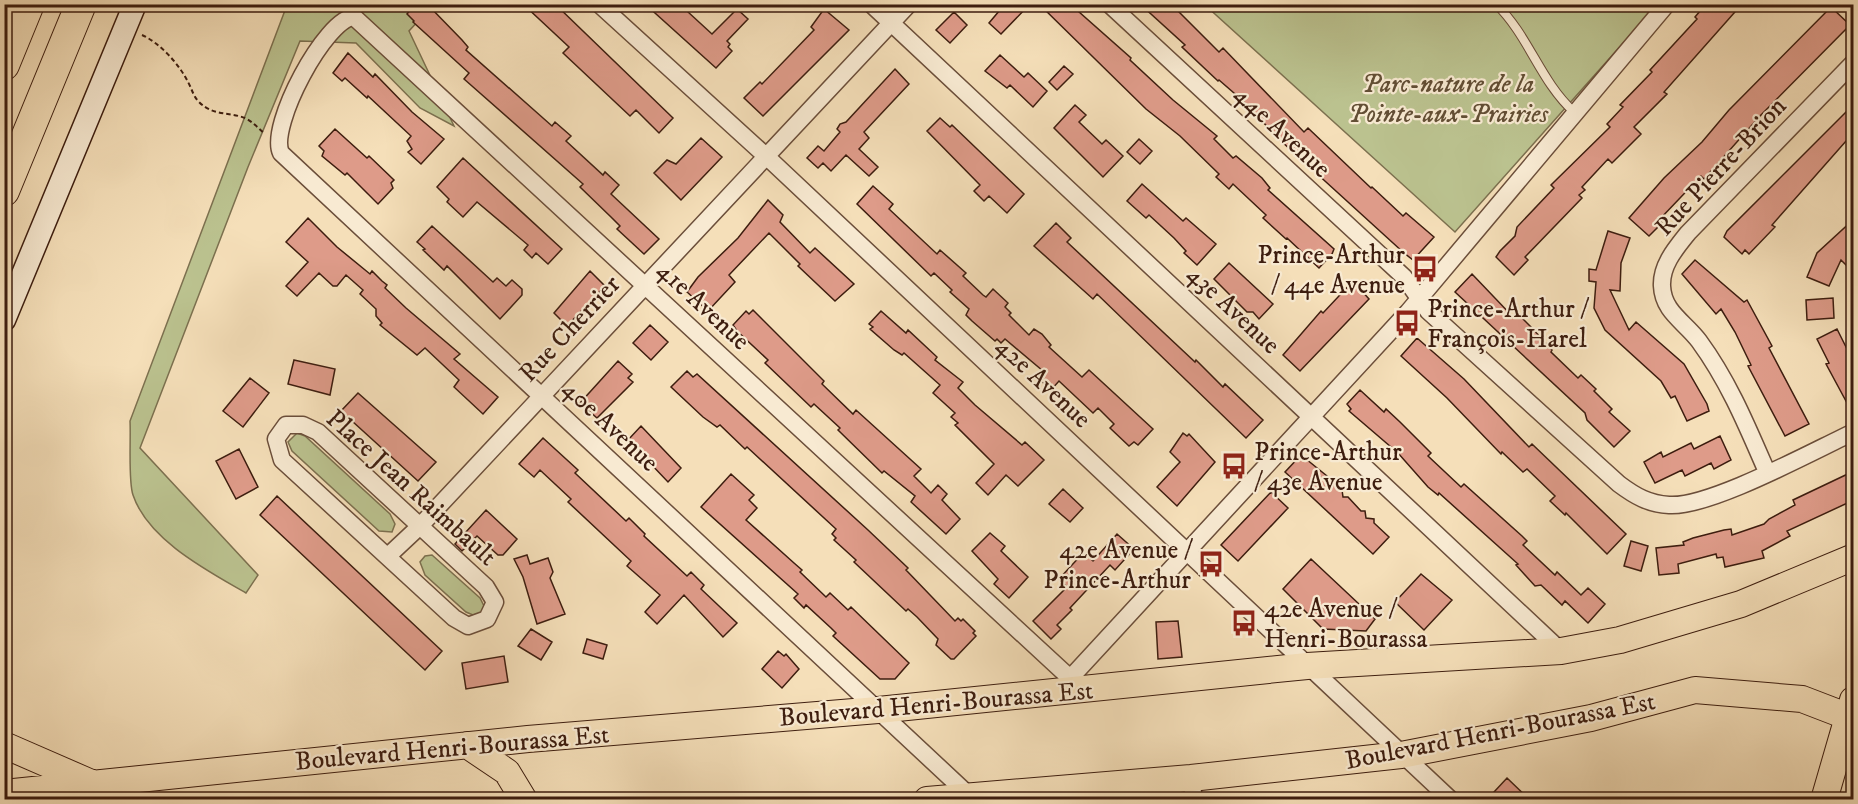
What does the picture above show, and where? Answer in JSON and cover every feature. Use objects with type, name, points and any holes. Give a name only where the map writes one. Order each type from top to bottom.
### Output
[{"type":"highway","points":[[4,65],[29,4]]},
{"type":"highway","points":[[4,191],[81,4]]},
{"type":"main road","points":[[4,320],[135,4]]},
{"type":"main road","name":"Boulevard Henri-Bourassa Est","points":[[4,793],[467,745],[878,710],[1063,685],[1307,666],[1561,651],[1620,640],[1741,604],[1854,557]]},
{"type":"main road","name":"Boulevard Henri-Bourassa Est","points":[[927,800],[1193,789],[1401,755],[1591,718],[1695,690],[1802,699],[1852,711]]},
{"type":"main road","points":[[1824,800],[1852,711]]},
{"type":"main road","points":[[4,745],[92,783]]},
{"type":"main road","points":[[467,745],[507,772],[524,800]]},
{"type":"street","name":"42e Avenue","points":[[599,4],[767,157],[1450,800]]},
{"type":"street","name":"43e Avenue","points":[[871,4],[1561,651]]},
{"type":"street","name":"Rue Cherrier","points":[[388,556],[420,526],[909,4]]},
{"type":"street","name":"44e Avenue","points":[[1109,4],[1404,277],[1428,311],[1619,484],[1640,500],[1670,506],[1703,501],[1854,432]]},
{"type":"street","points":[[1063,685],[1420,298],[1667,4]]},
{"type":"street","name":"41e Avenue","points":[[278,146],[282,124],[306,65],[346,19],[354,17],[645,285],[1063,685]]},
{"type":"street","name":"Rue Pierre-Brion","points":[[1767,472],[1721,372],[1697,338],[1666,308],[1661,285],[1669,257],[1688,233],[1854,62]]},
{"type":"street","name":"40e Avenue","points":[[278,146],[281,153],[542,394],[971,797]]},
{"type":"street","name":"Place Jean Raimbault","points":[[286,425],[303,425],[318,432],[420,526],[486,587],[495,602],[487,619],[468,626],[454,618],[282,460],[276,439],[286,425]]},
{"type":"lane","points":[[1496,4],[1517,27],[1549,85],[1574,112]]},
{"type":"path","points":[[141,35],[162,49],[181,72],[198,101],[207,109],[216,114],[246,119],[278,146]]},
{"type":"green space","points":[[287,5],[433,5],[409,31],[454,126],[420,108],[356,43],[300,41],[248,167],[140,448],[258,575],[246,593],[181,553],[165,540],[141,511],[131,488],[130,421]]},
{"type":"green space","name":"Parc-nature de la Pointe-aux-Prairies","points":[[1205,5],[1657,5],[1455,232]]},
{"type":"green space","points":[[297,433],[305,436],[390,514],[395,524],[392,532],[379,531],[292,451],[288,442]]},
{"type":"green space","points":[[432,555],[480,598],[484,606],[482,613],[473,615],[466,612],[425,575],[420,562],[425,556]]},
{"type":"building","points":[[415,4],[427,4],[468,47],[466,50],[552,126],[555,122],[571,136],[566,141],[603,175],[605,172],[619,185],[611,194],[659,239],[644,254],[617,229],[620,226],[580,187],[583,184],[464,79],[469,73],[407,14]]},
{"type":"building","points":[[523,4],[555,4],[673,118],[659,133],[636,110],[630,116],[563,53],[569,47]]},
{"type":"building","points":[[645,4],[694,4],[688,12],[712,34],[737,9],[748,19],[727,41],[732,51],[716,68]]},
{"type":"building","points":[[1005,4],[1030,4],[1001,34],[989,23]]},
{"type":"building","points":[[1039,4],[1070,4],[1131,58],[1130,60],[1173,100],[1217,136],[1214,139],[1233,158],[1236,156],[1262,178],[1270,188],[1268,190],[1334,249],[1332,254],[1319,268],[1263,218],[1266,215],[1233,184],[1229,189],[1216,177],[1219,174],[1180,136],[1146,109]]},
{"type":"building","points":[[1140,4],[1171,4],[1219,52],[1223,48],[1304,132],[1308,128],[1403,216],[1406,213],[1434,237],[1413,260],[1404,253],[1281,141],[1242,100],[1218,81],[1182,47],[1185,45]]},
{"type":"building","points":[[1706,4],[1742,4],[1664,92],[1667,94],[1634,127],[1641,134],[1612,163],[1608,159],[1582,187],[1585,190],[1579,195],[1582,198],[1525,257],[1528,260],[1514,275],[1496,257],[1515,236],[1517,227],[1554,188],[1551,185],[1610,127],[1607,124],[1623,107],[1620,105],[1652,72],[1650,70],[1697,19],[1695,17]]},
{"type":"building","points":[[1831,7],[1850,25],[1760,116],[1704,179],[1701,176],[1659,220],[1662,223],[1649,236],[1629,218],[1664,178],[1702,142],[1729,110]]},
{"type":"building","points":[[824,9],[849,30],[763,116],[744,98],[760,82],[762,84],[814,30],[811,27]]},
{"type":"building","points":[[954,12],[967,25],[950,43],[936,30]]},
{"type":"building","points":[[348,53],[373,77],[375,74],[412,112],[444,139],[421,164],[408,152],[412,149],[407,141],[411,136],[368,96],[367,98],[345,78],[342,81],[333,73]]},
{"type":"building","points":[[1000,55],[1024,77],[1028,73],[1047,91],[1033,107],[1010,85],[1007,88],[985,71]]},
{"type":"building","points":[[1064,66],[1073,74],[1057,90],[1049,82]]},
{"type":"building","points":[[895,69],[909,84],[864,132],[869,138],[859,149],[878,167],[869,176],[846,155],[831,171],[823,163],[818,168],[807,158],[818,146],[824,151],[840,132],[837,129],[840,124],[846,122]]},
{"type":"building","points":[[1854,104],[1854,132],[1772,225],[1775,227],[1749,254],[1745,250],[1742,254],[1724,237],[1727,231]]},
{"type":"building","points":[[1075,105],[1086,115],[1079,122],[1102,144],[1106,140],[1123,156],[1103,177],[1054,128]]},
{"type":"building","points":[[940,118],[950,127],[952,125],[1024,194],[1007,213],[989,196],[984,201],[974,191],[980,185],[927,131]]},
{"type":"building","points":[[335,129],[367,158],[369,156],[394,180],[391,183],[393,188],[378,204],[347,173],[345,175],[322,156],[324,151],[319,146]]},
{"type":"building","points":[[701,138],[722,157],[681,200],[654,173],[667,160],[676,164]]},
{"type":"building","points":[[1139,139],[1152,151],[1140,164],[1127,152]]},
{"type":"building","points":[[463,158],[562,249],[548,264],[536,253],[532,258],[524,250],[528,245],[477,202],[463,217],[447,202],[449,199],[437,187]]},
{"type":"building","points":[[1142,184],[1183,221],[1186,218],[1216,244],[1197,265],[1184,253],[1186,251],[1174,238],[1149,215],[1146,218],[1127,201]]},
{"type":"building","points":[[873,186],[893,204],[889,209],[937,254],[940,250],[966,273],[963,276],[983,295],[986,297],[993,289],[1008,303],[1005,307],[1011,313],[1009,315],[1029,335],[1034,329],[1042,334],[1051,345],[1049,347],[1082,377],[1089,370],[1153,429],[1138,445],[1134,442],[1129,446],[1110,428],[1114,424],[1098,408],[1093,413],[1059,381],[1051,390],[1037,377],[1043,371],[1005,339],[1001,343],[997,339],[995,341],[972,321],[966,315],[969,309],[950,292],[952,290],[934,273],[931,276],[857,204]]},
{"type":"building","points":[[768,200],[783,215],[780,222],[810,253],[815,248],[854,284],[835,301],[798,266],[800,264],[769,233],[729,275],[735,282],[708,311],[687,292],[698,277],[738,238]]},
{"type":"building","points":[[308,218],[337,247],[370,274],[372,271],[387,285],[385,288],[406,308],[460,354],[454,359],[498,397],[483,414],[454,387],[459,380],[425,348],[417,355],[380,325],[382,323],[376,316],[376,309],[360,294],[363,290],[346,275],[337,286],[333,286],[319,273],[297,296],[286,286],[308,262],[286,242]]},
{"type":"building","points":[[1854,219],[1854,257],[1846,265],[1841,260],[1829,286],[1807,277],[1817,253]]},
{"type":"building","points":[[1056,223],[1071,238],[1067,242],[1195,362],[1196,360],[1223,387],[1225,384],[1263,420],[1246,438],[1097,294],[1093,299],[1034,246]]},
{"type":"building","points":[[432,226],[493,282],[497,278],[506,286],[512,280],[522,289],[522,295],[500,319],[447,266],[444,270],[417,242]]},
{"type":"building","points":[[1608,231],[1630,238],[1621,263],[1620,291],[1610,290],[1629,330],[1636,322],[1684,364],[1709,411],[1687,421],[1675,396],[1671,398],[1661,381],[1605,330],[1594,308],[1596,282],[1589,281],[1589,269],[1596,270]]},
{"type":"building","points":[[1695,260],[1744,302],[1747,300],[1809,424],[1785,436],[1748,366],[1751,365],[1735,332],[1721,309],[1716,314],[1682,274]]},
{"type":"building","points":[[1229,263],[1273,304],[1259,319],[1253,312],[1247,312],[1214,279]]},
{"type":"building","points":[[590,271],[605,286],[567,326],[554,313]]},
{"type":"building","points":[[1472,274],[1514,318],[1518,314],[1552,350],[1551,352],[1578,378],[1581,375],[1596,389],[1594,391],[1612,409],[1609,412],[1630,431],[1614,447],[1587,420],[1585,413],[1455,292]]},
{"type":"building","points":[[1353,281],[1369,299],[1300,371],[1283,355],[1321,311],[1323,313]]},
{"type":"building","points":[[1833,298],[1834,318],[1807,320],[1806,300]]},
{"type":"building","points":[[753,310],[824,381],[822,384],[853,414],[856,410],[921,469],[914,476],[931,493],[938,485],[947,494],[942,500],[960,519],[946,534],[911,502],[915,496],[884,471],[882,473],[838,430],[840,428],[814,404],[811,407],[765,363],[768,360],[737,331],[733,325],[746,311],[749,314]]},
{"type":"building","points":[[881,311],[906,333],[908,330],[937,357],[935,360],[963,382],[958,388],[975,405],[1022,445],[1025,442],[1044,460],[1018,486],[1006,475],[988,495],[976,483],[994,464],[955,425],[958,423],[951,417],[955,413],[933,393],[940,385],[904,353],[902,355],[894,350],[870,329],[873,327],[869,324]]},
{"type":"building","points":[[650,325],[668,342],[651,360],[633,343]]},
{"type":"building","points":[[1837,329],[1849,353],[1854,350],[1854,416],[1826,364],[1829,363],[1817,339]]},
{"type":"building","points":[[1417,338],[1464,379],[1529,447],[1532,444],[1626,534],[1607,554],[1566,513],[1565,515],[1550,501],[1555,496],[1527,469],[1523,472],[1502,452],[1501,454],[1447,398],[1401,356]]},
{"type":"building","points":[[294,360],[335,369],[330,395],[288,384]]},
{"type":"building","points":[[618,361],[632,374],[628,378],[633,382],[597,418],[580,403]]},
{"type":"building","points":[[687,371],[693,377],[697,374],[868,530],[908,568],[906,570],[955,621],[958,618],[961,621],[963,619],[975,631],[973,633],[976,636],[954,659],[951,659],[936,645],[938,639],[917,617],[908,609],[906,611],[834,540],[836,538],[832,534],[836,529],[747,447],[745,449],[720,425],[717,427],[703,417],[671,387]]},
{"type":"building","points":[[250,378],[269,393],[243,427],[223,411]]},
{"type":"building","points":[[1360,390],[1384,412],[1386,409],[1400,422],[1431,453],[1428,456],[1461,487],[1464,484],[1522,536],[1527,541],[1523,545],[1555,575],[1557,572],[1581,595],[1588,588],[1605,604],[1588,623],[1565,601],[1562,605],[1541,585],[1535,586],[1516,565],[1518,564],[1439,493],[1438,495],[1428,487],[1398,453],[1349,411],[1351,409],[1347,404]]},
{"type":"building","points":[[358,393],[436,462],[418,481],[341,411]]},
{"type":"building","points":[[641,426],[681,468],[668,482],[628,440]]},
{"type":"building","points":[[1183,433],[1187,436],[1189,434],[1215,462],[1177,506],[1157,487],[1180,462],[1170,452]]},
{"type":"building","points":[[1720,436],[1731,460],[1714,469],[1711,463],[1685,476],[1682,470],[1655,483],[1644,462],[1661,452],[1663,457],[1691,443],[1694,449]]},
{"type":"building","points":[[543,438],[578,470],[575,473],[626,521],[629,518],[645,534],[644,536],[687,576],[691,572],[704,585],[701,589],[737,623],[723,637],[684,595],[657,624],[645,612],[660,595],[627,566],[631,561],[568,502],[571,499],[540,470],[534,477],[519,464]]},
{"type":"building","points":[[239,449],[258,487],[236,499],[216,461]]},
{"type":"building","points":[[1301,455],[1327,476],[1338,490],[1342,490],[1343,497],[1348,497],[1361,511],[1365,511],[1366,518],[1374,519],[1374,523],[1389,537],[1373,554],[1285,472]]},
{"type":"building","points":[[1854,471],[1854,500],[1787,531],[1790,536],[1762,551],[1764,558],[1725,567],[1723,557],[1717,558],[1716,554],[1678,564],[1679,573],[1659,575],[1656,548],[1684,545],[1683,542],[1693,538],[1724,530],[1731,529],[1732,535],[1764,524],[1795,505],[1793,500]]},
{"type":"building","points":[[731,474],[754,495],[749,500],[757,508],[746,520],[802,570],[800,572],[826,597],[830,593],[848,610],[851,607],[909,663],[895,679],[880,679],[833,636],[836,633],[831,628],[806,605],[804,608],[794,598],[798,594],[701,507]]},
{"type":"building","points":[[1063,489],[1083,508],[1070,522],[1049,504]]},
{"type":"building","points":[[1271,492],[1288,508],[1238,561],[1221,545]]},
{"type":"building","points":[[277,496],[442,651],[425,670],[260,515]]},
{"type":"building","points":[[486,510],[517,539],[503,555],[498,555],[477,536],[462,551],[455,544]]},
{"type":"building","points":[[990,533],[1005,546],[1001,551],[1028,577],[1009,598],[994,584],[998,579],[972,551]]},
{"type":"building","points":[[1117,534],[1134,549],[1115,570],[1110,565],[1070,608],[1072,610],[1057,625],[1061,629],[1051,639],[1033,621],[1067,587],[1059,579],[1084,552],[1093,561]]},
{"type":"building","points":[[1631,541],[1648,546],[1641,571],[1624,566]]},
{"type":"building","points":[[527,555],[530,564],[548,558],[553,572],[550,578],[565,614],[537,624],[523,577],[514,559]]},
{"type":"building","points":[[1311,559],[1375,619],[1366,631],[1323,629],[1283,589]]},
{"type":"building","points":[[1421,574],[1452,600],[1424,630],[1395,602]]},
{"type":"building","points":[[1178,621],[1182,657],[1158,659],[1156,622]]},
{"type":"building","points":[[531,629],[552,642],[541,660],[518,646]]},
{"type":"building","points":[[587,639],[607,645],[603,659],[583,653]]},
{"type":"building","points":[[778,651],[784,656],[786,654],[799,669],[782,688],[762,669]]},
{"type":"building","points":[[504,656],[508,682],[466,689],[462,663]]},
{"type":"building","points":[[1507,778],[1530,800],[1501,800],[1494,792]]},
{"type":"place","name":"Prince-Arthur / 44e Avenue","points":[[1425,269]]},
{"type":"place","name":"Prince-Arthur / François-Harel","points":[[1407,323]]},
{"type":"place","name":"Prince-Arthur / 43e Avenue","points":[[1234,466]]},
{"type":"place","name":"42e Avenue / Prince-Arthur","points":[[1211,564]]},
{"type":"place","name":"42e Avenue / Henri-Bourassa","points":[[1244,623]]}]
